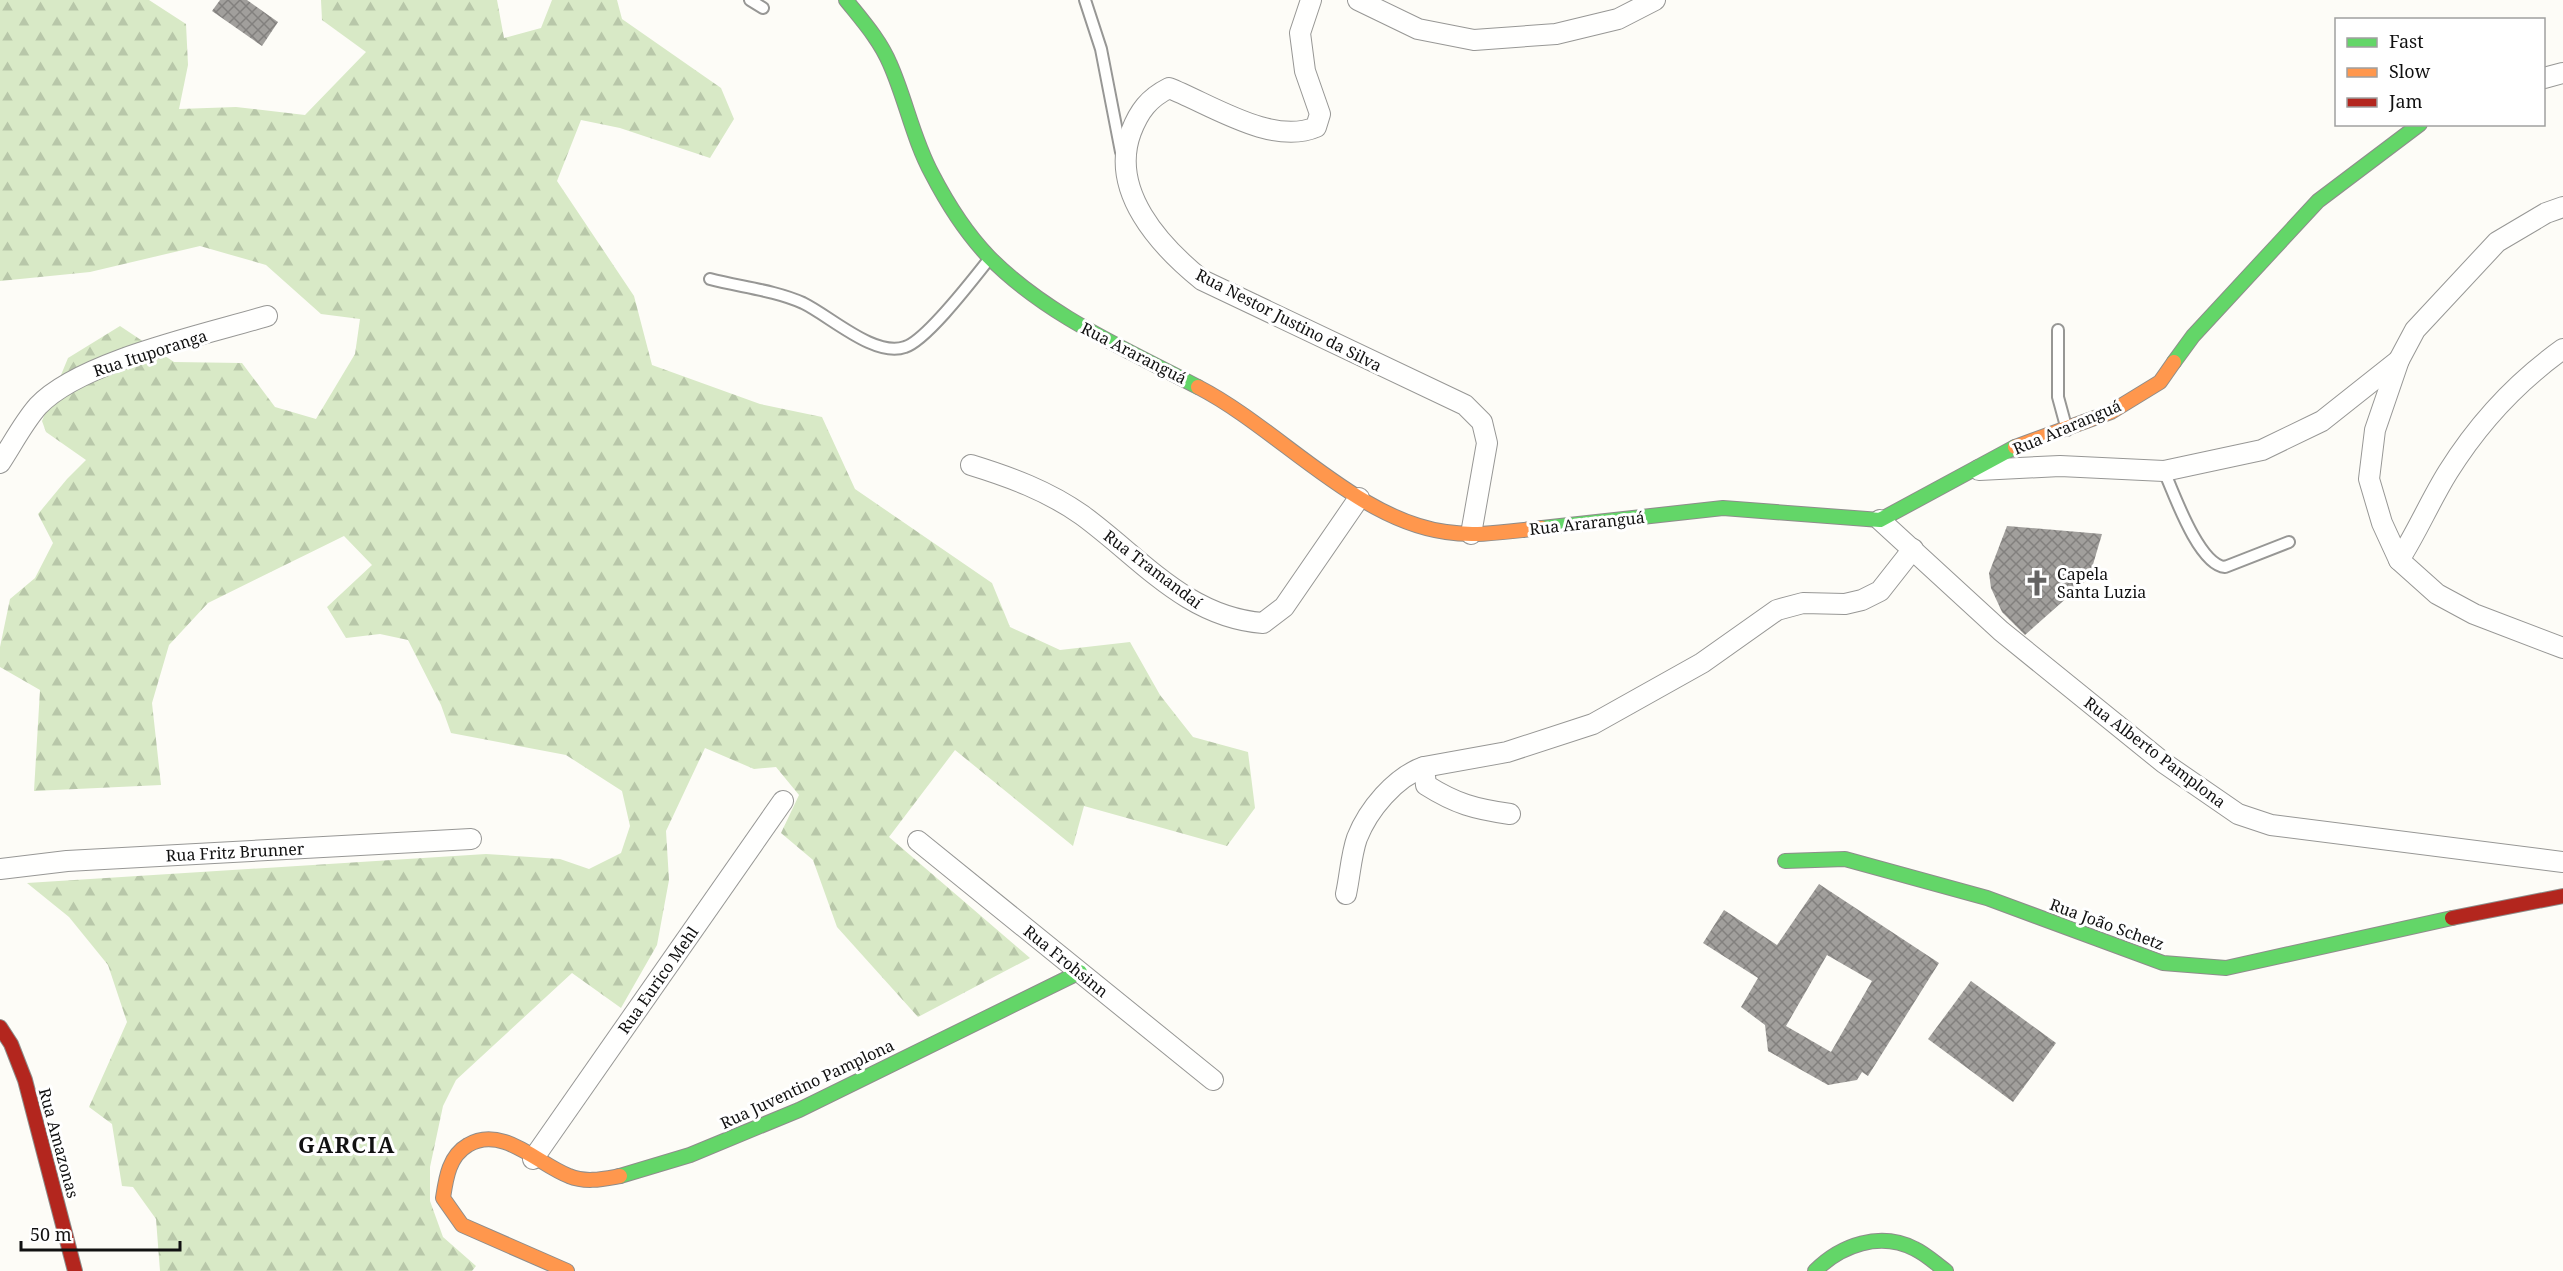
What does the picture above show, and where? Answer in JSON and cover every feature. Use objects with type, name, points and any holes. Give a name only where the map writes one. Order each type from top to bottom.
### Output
[{"type":"street","name":"Rua Araranguá","points":[[846,0],[873,33],[890,63],[914,137],[933,176],[971,236],[990,258],[1042,300],[1076,323],[1231,404],[1359,498],[1401,520],[1444,532],[1472,534],[1573,526],[1723,508],[1880,520],[2025,442],[2067,430],[2111,412],[2160,382],[2193,336],[2318,201],[2417,126]]},
{"type":"street","name":"Rua Nestor Justino da Silva","points":[[1311,0],[1300,33],[1305,71],[1320,114],[1316,127],[1303,133],[1246,123],[1169,88],[1154,96],[1137,116],[1128,141],[1125,170],[1132,196],[1148,223],[1176,259],[1202,280],[1465,405],[1482,422],[1487,443],[1472,534]]},
{"type":"street","points":[[1358,0],[1418,29],[1474,40],[1556,34],[1618,19],[1655,0]]},
{"type":"street","points":[[2545,78],[2563,73]]},
{"type":"street","points":[[2563,207],[2546,213],[2497,242],[2415,330],[2398,360],[2375,430],[2369,479],[2382,523],[2399,560],[2437,594],[2474,614],[2563,648]]},
{"type":"street","name":"Rua Ituporanga","points":[[0,464],[38,406],[59,389],[108,364],[267,315]]},
{"type":"street","points":[[2399,560],[2418,531],[2448,472],[2495,410],[2534,370],[2563,349]]},
{"type":"street","points":[[1973,470],[2060,466],[2164,471],[2262,450],[2322,421],[2398,360]]},
{"type":"street","name":"Rua Tramandaí","points":[[971,465],[1015,478],[1046,493],[1082,515],[1177,591],[1212,613],[1263,623],[1284,607],[1359,498]]},
{"type":"street","name":"Rua Alberto Pamplona","points":[[1880,520],[2001,631],[2164,763],[2238,814],[2271,825],[2563,862]]},
{"type":"street","points":[[1346,894],[1356,839],[1370,813],[1410,771],[1506,752],[1593,724],[1702,663],[1777,610],[1803,603],[1845,604],[1862,600],[1880,591],[1912,549]]},
{"type":"street","points":[[1424,767],[1426,785],[1453,802],[1474,809],[1510,814]]},
{"type":"street","name":"Rua Eurico Mehl","points":[[533,1158],[783,801]]},
{"type":"street","name":"Rua Fritz Brunner","points":[[0,869],[78,861],[471,839]]},
{"type":"street","name":"Rua Frohsinn","points":[[918,841],[1213,1080]]},
{"type":"street","name":"Rua João Schetz","points":[[1785,861],[1845,860],[1987,898],[2163,963],[2226,968],[2478,912],[2563,896]]},
{"type":"street","name":"Rua Juventino Pamplona","points":[[567,1271],[482,1236],[462,1225],[443,1198],[446,1172],[460,1148],[484,1138],[504,1142],[582,1180],[609,1178],[642,1170],[754,1130],[799,1110],[1080,972]]},
{"type":"street","name":"Rua Amazonas","points":[[0,1027],[11,1044],[26,1080],[75,1271]]},
{"type":"street","points":[[1815,1271],[1829,1255],[1869,1240],[1912,1247],[1946,1271]]},
{"type":"lane","points":[[750,0],[764,8]]},
{"type":"lane","points":[[1085,0],[1101,49],[1125,170]]},
{"type":"lane","points":[[710,279],[804,303],[873,344],[893,351],[908,347],[942,316],[990,258]]},
{"type":"lane","points":[[2058,330],[2058,397],[2067,430]]},
{"type":"lane","points":[[2164,471],[2182,514],[2209,560],[2217,566],[2225,567],[2289,542]]},
{"type":"green space","points":[[0,0],[149,0],[186,24],[188,65],[179,109],[236,107],[305,115],[366,52],[322,20],[321,0],[497,0],[504,38],[541,28],[552,0],[617,0],[622,19],[721,88],[734,119],[710,158],[620,128],[581,120],[557,181],[634,296],[652,365],[760,404],[822,417],[855,489],[992,583],[1010,627],[1060,650],[1130,642],[1160,695],[1193,737],[1248,752],[1255,808],[1227,846],[1084,806],[1073,846],[955,750],[889,837],[1030,958],[918,1017],[837,927],[813,860],[781,833],[799,795],[776,767],[754,769],[705,748],[666,831],[669,880],[657,945],[621,1008],[572,973],[456,1080],[443,1106],[430,1167],[430,1201],[443,1237],[476,1266],[472,1271],[160,1271],[156,1219],[133,1187],[122,1186],[112,1124],[89,1107],[127,1022],[108,965],[69,917],[27,883],[486,854],[560,859],[589,869],[621,853],[630,826],[622,791],[566,755],[451,733],[441,705],[408,640],[380,634],[346,638],[327,607],[372,565],[344,536],[208,603],[169,645],[152,703],[161,785],[34,791],[40,690],[0,667],[0,647],[10,599],[35,578],[53,543],[38,514],[86,460],[46,432],[42,421],[68,358],[120,326],[174,362],[242,363],[275,407],[316,419],[355,354],[360,319],[321,314],[266,265],[200,246],[90,272],[0,281]]},
{"type":"building","points":[[220,0],[247,0],[278,22],[262,46],[212,11]]},
{"type":"building","name":"Capela Santa Luzia","points":[[2007,526],[2102,534],[2089,578],[2025,635],[2002,612],[1991,588],[1989,573]]},
{"type":"building","points":[[1819,884],[1939,963],[1868,1076],[1862,1072],[1857,1080],[1828,1085],[1768,1051],[1765,1025],[1741,1007],[1758,978],[1703,943],[1724,910],[1777,945]],"holes":[[[1827,955],[1872,981],[1831,1052],[1786,1026]]]},
{"type":"building","points":[[1971,981],[2056,1043],[2013,1102],[1928,1039]]},
{"type":"traffic: fast","points":[[846,0],[886,55],[925,161],[938,185],[965,228],[989,257],[1036,297],[1062,314],[1088,330],[1198,387]]},
{"type":"traffic: fast","points":[[2174,362],[2193,336],[2318,201],[2417,126]]},
{"type":"traffic: fast","points":[[1542,528],[1723,508],[1880,520],[2015,447]]},
{"type":"traffic: fast","points":[[1785,861],[1845,859],[1987,898],[2163,963],[2226,968],[2452,918]]},
{"type":"traffic: fast","points":[[620,1176],[690,1155],[799,1110],[1080,972]]},
{"type":"traffic: fast","points":[[1815,1271],[1837,1254],[1875,1241],[1902,1244],[1919,1251],[1946,1271]]},
{"type":"traffic: slow","points":[[2015,447],[2111,412],[2160,382],[2174,362]]},
{"type":"traffic: slow","points":[[1198,387],[1258,425],[1349,492],[1413,524],[1446,532],[1470,534],[1542,528]]},
{"type":"traffic: slow","points":[[567,1271],[462,1225],[443,1198],[447,1175],[456,1155],[468,1145],[481,1140],[494,1139],[520,1148],[557,1171],[575,1178],[594,1180],[620,1176]]},
{"type":"traffic: jam","points":[[2452,918],[2563,896]]},
{"type":"traffic: jam","points":[[0,1027],[11,1044],[25,1080],[75,1271]]},
{"type":"place","name":"Capela Santa Luzia","points":[[2037,583]]},
{"type":"district","name":"GARCIA","points":[[347,1144]]}]
